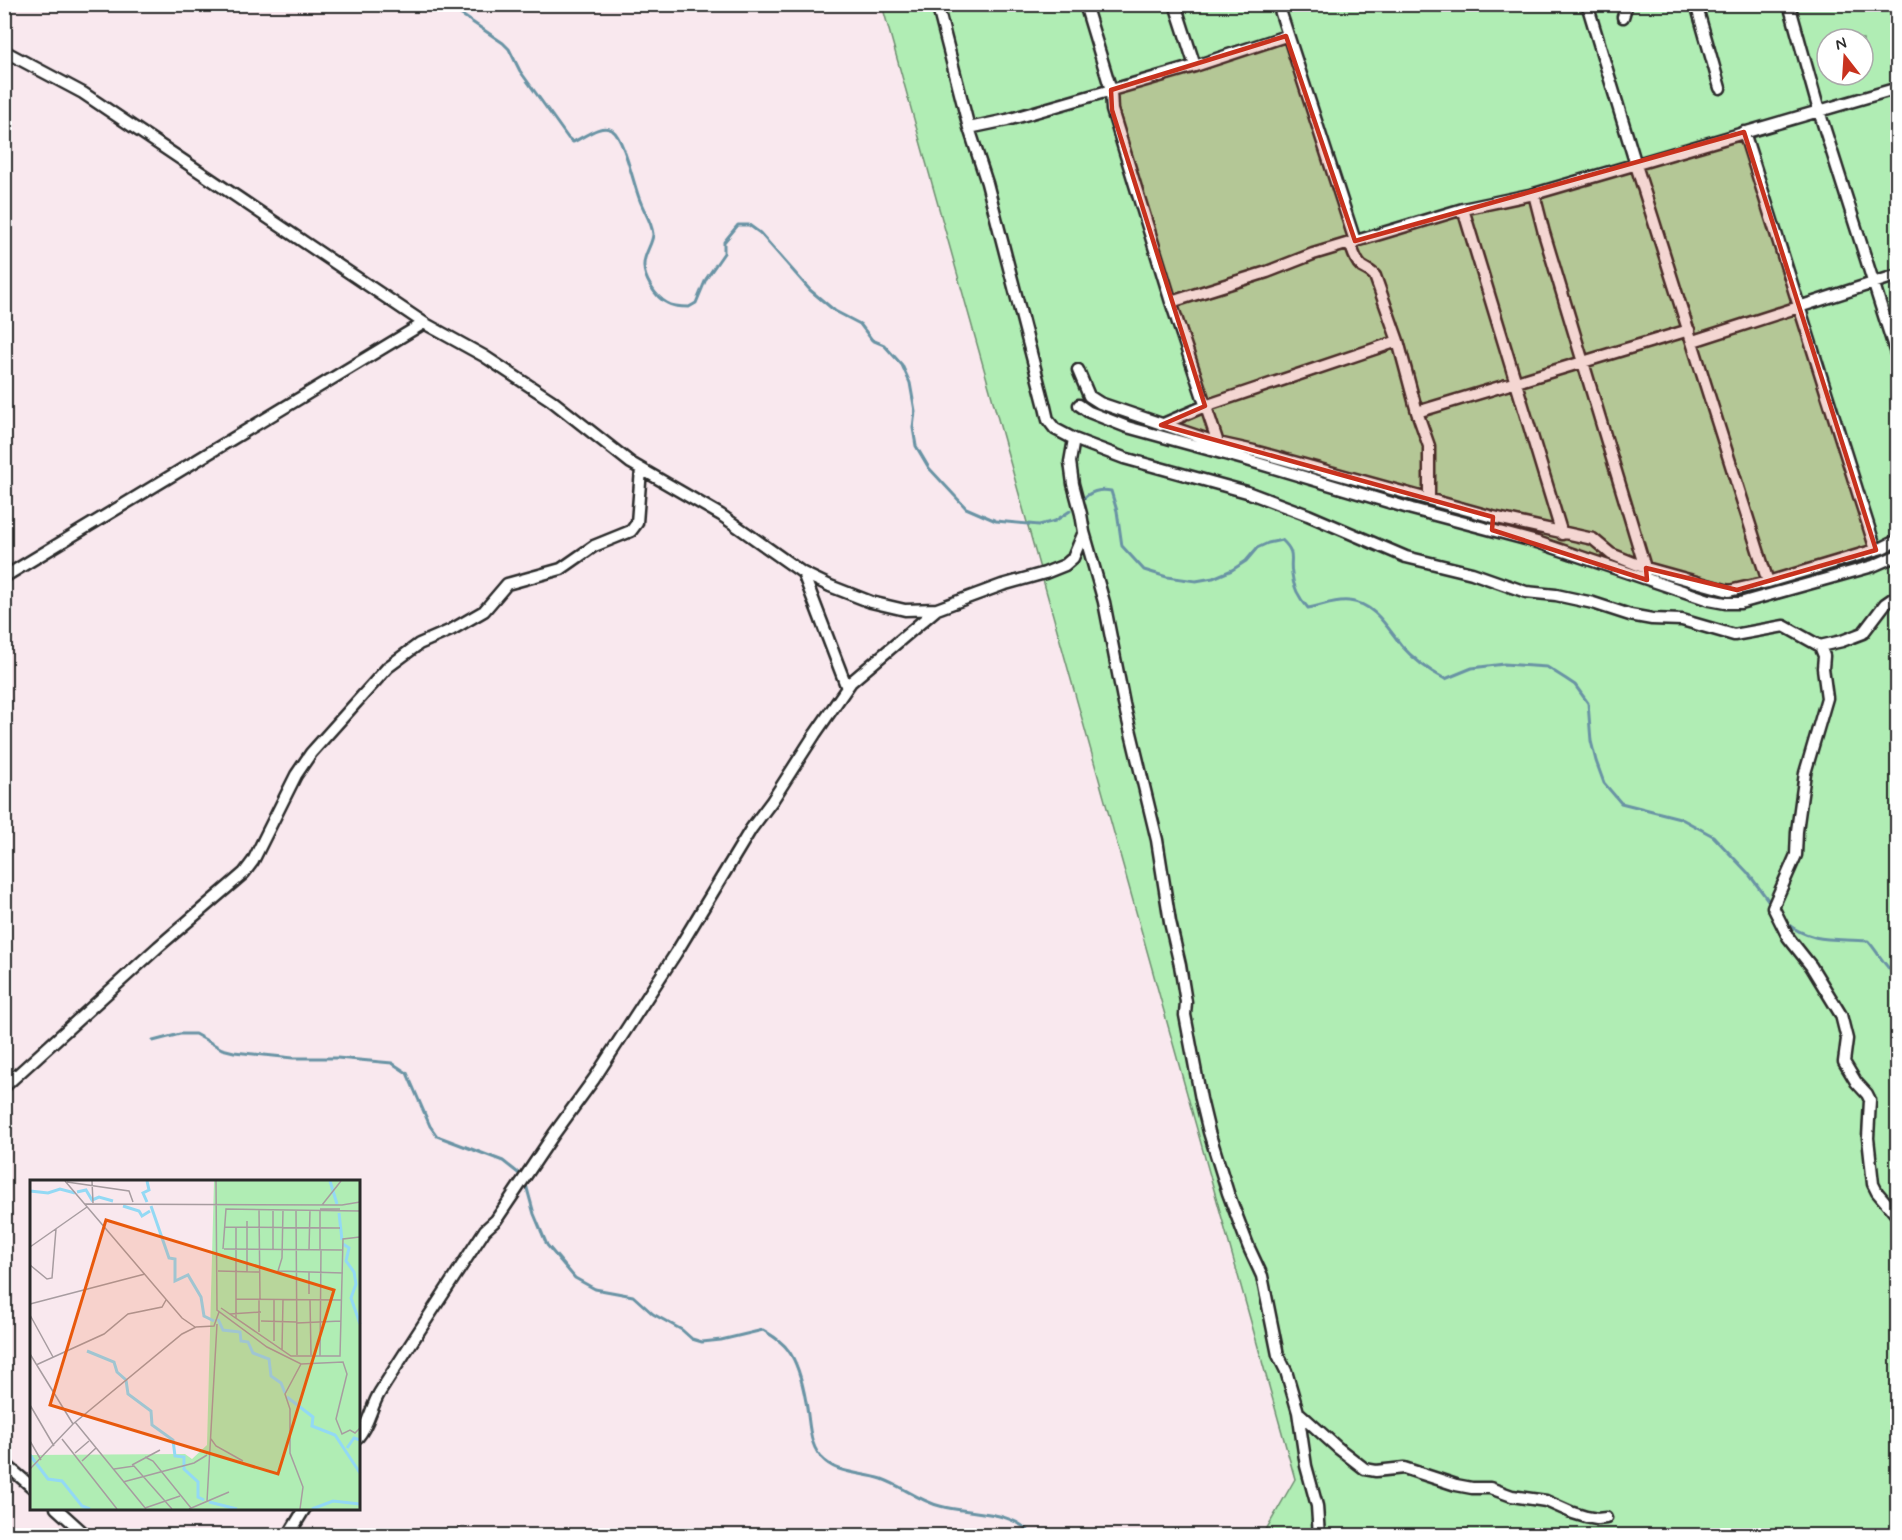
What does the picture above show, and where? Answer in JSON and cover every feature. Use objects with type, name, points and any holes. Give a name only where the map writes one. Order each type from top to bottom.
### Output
[{"type":"street","points":[[937,4],[969,128],[987,183],[1048,420],[1055,429],[1074,439],[1124,458],[1247,492],[1406,557],[1472,573],[1526,592],[1556,595],[1593,603],[1630,615],[1682,620],[1734,635],[1784,626],[1820,645],[1842,641],[1863,633],[1885,604],[1898,595]]},
{"type":"street","points":[[1085,4],[1111,90],[1112,110],[1219,448]]},
{"type":"street","points":[[1174,4],[1195,66]]},
{"type":"street","points":[[1278,4],[1286,36],[1353,242],[1355,259],[1375,276],[1398,341],[1417,412],[1429,446],[1429,499]]},
{"type":"street","points":[[1587,4],[1768,582]]},
{"type":"street","points":[[1623,17],[1627,4]]},
{"type":"street","points":[[1696,4],[1720,88]]},
{"type":"street","points":[[1789,4],[1819,111],[1898,360]]},
{"type":"street","points":[[969,128],[1007,120],[1195,66],[1286,36]]},
{"type":"street","points":[[4,51],[83,93],[424,322],[484,356],[551,400],[641,469],[721,515],[803,573],[830,586],[871,602],[904,610],[937,609],[1065,565],[1073,558],[1083,532]]},
{"type":"street","points":[[1171,302],[1268,272],[1353,242],[1463,209],[1534,194],[1898,88]]},
{"type":"street","points":[[1744,132],[1876,550]]},
{"type":"street","points":[[1534,194],[1582,361],[1646,568],[1647,580]]},
{"type":"street","points":[[1463,209],[1562,534]]},
{"type":"street","points":[[1417,412],[1582,361],[1691,336],[1800,306],[1898,275]]},
{"type":"street","points":[[4,577],[424,322]]},
{"type":"street","points":[[1161,425],[1205,406],[1398,341]]},
{"type":"street","points":[[1078,370],[1089,396],[1100,403],[1219,448],[1412,509],[1544,544],[1647,580],[1673,581],[1730,591],[1876,550],[1898,540]]},
{"type":"street","points":[[1079,405],[1089,412],[1126,427],[1429,499],[1562,534],[1593,539],[1611,554],[1646,568],[1709,600],[1725,603],[1740,603],[1873,566],[1898,555]]},
{"type":"street","points":[[1074,439],[1070,462],[1073,484],[1083,532],[1104,602],[1124,704],[1157,840],[1168,913],[1180,965],[1186,1002],[1185,1016],[1201,1100],[1228,1193],[1262,1276],[1278,1355],[1286,1371],[1298,1412],[1306,1466],[1317,1506],[1318,1536]]},
{"type":"street","points":[[4,1087],[158,947],[244,873],[254,861],[296,775],[311,753],[388,667],[418,644],[451,630],[484,611],[507,584],[561,569],[594,546],[625,535],[634,528],[637,523],[641,469]]},
{"type":"street","points":[[1492,530],[1493,517]]},
{"type":"street","points":[[803,573],[846,688]]},
{"type":"street","points":[[360,1435],[375,1400],[405,1352],[485,1230],[496,1220],[594,1079],[676,953],[751,829],[846,688],[858,675],[937,609]]},
{"type":"street","points":[[1820,645],[1824,656],[1823,668],[1827,698],[1805,773],[1796,855],[1773,907],[1788,937],[1811,966],[1841,1015],[1847,1039],[1844,1062],[1870,1100],[1868,1138],[1874,1188],[1898,1217]]},
{"type":"street","points":[[1298,1412],[1365,1469],[1376,1471],[1404,1468],[1456,1485],[1490,1488],[1512,1496],[1546,1501],[1579,1515],[1597,1519],[1606,1518]]},
{"type":"street","points":[[4,1463],[30,1485]]},
{"type":"street","points":[[57,1510],[87,1536]]},
{"type":"street","points":[[288,1536],[304,1510]]},
{"type":"highlighted area","points":[[1286,36],[1355,241],[1744,132],[1876,550],[1737,590],[1646,568],[1647,580],[1492,530],[1493,517],[1161,425],[1205,406],[1112,110],[1111,90]]},
{"type":"green space","points":[[882,5],[1897,5],[1897,1535],[1263,1535],[1295,1479]]},
{"type":"waterway","points":[[451,4],[459,13],[509,49],[520,71],[573,142],[603,128],[608,128],[617,135],[653,234],[644,260],[645,275],[654,291],[663,300],[681,307],[689,307],[696,303],[706,279],[724,253],[724,242],[738,225],[749,225],[760,233],[810,290],[835,311],[860,324],[872,340],[884,345],[902,365],[910,383],[915,411],[913,428],[916,446],[929,468],[966,508],[996,521],[1039,525],[1055,521],[1070,511]]},
{"type":"waterway","points":[[1082,501],[1095,492],[1111,491],[1117,511],[1122,546],[1144,570],[1167,577],[1196,581],[1213,578],[1246,561],[1257,548],[1282,540],[1291,553],[1295,588],[1308,608],[1344,601],[1366,606],[1379,617],[1411,655],[1445,679],[1472,668],[1504,664],[1547,667],[1575,685],[1588,703],[1591,741],[1596,761],[1604,783],[1621,803],[1680,818],[1713,836],[1748,873],[1771,904]]},
{"type":"waterway","points":[[1786,923],[1796,930],[1815,937],[1868,941],[1898,977]]},
{"type":"waterway","points":[[153,1041],[180,1034],[195,1034],[222,1049],[234,1052],[293,1058],[337,1058],[392,1063],[407,1073],[430,1126],[437,1136],[503,1161],[522,1176]]},
{"type":"waterway","points":[[525,1181],[534,1214],[547,1245],[575,1278],[595,1289],[633,1296],[653,1314],[682,1330],[692,1339],[702,1342],[721,1340],[763,1330],[783,1344],[792,1355],[800,1374],[815,1449],[825,1461],[845,1471],[882,1479],[897,1485],[932,1504],[990,1514],[1015,1521],[1032,1536]]}]
